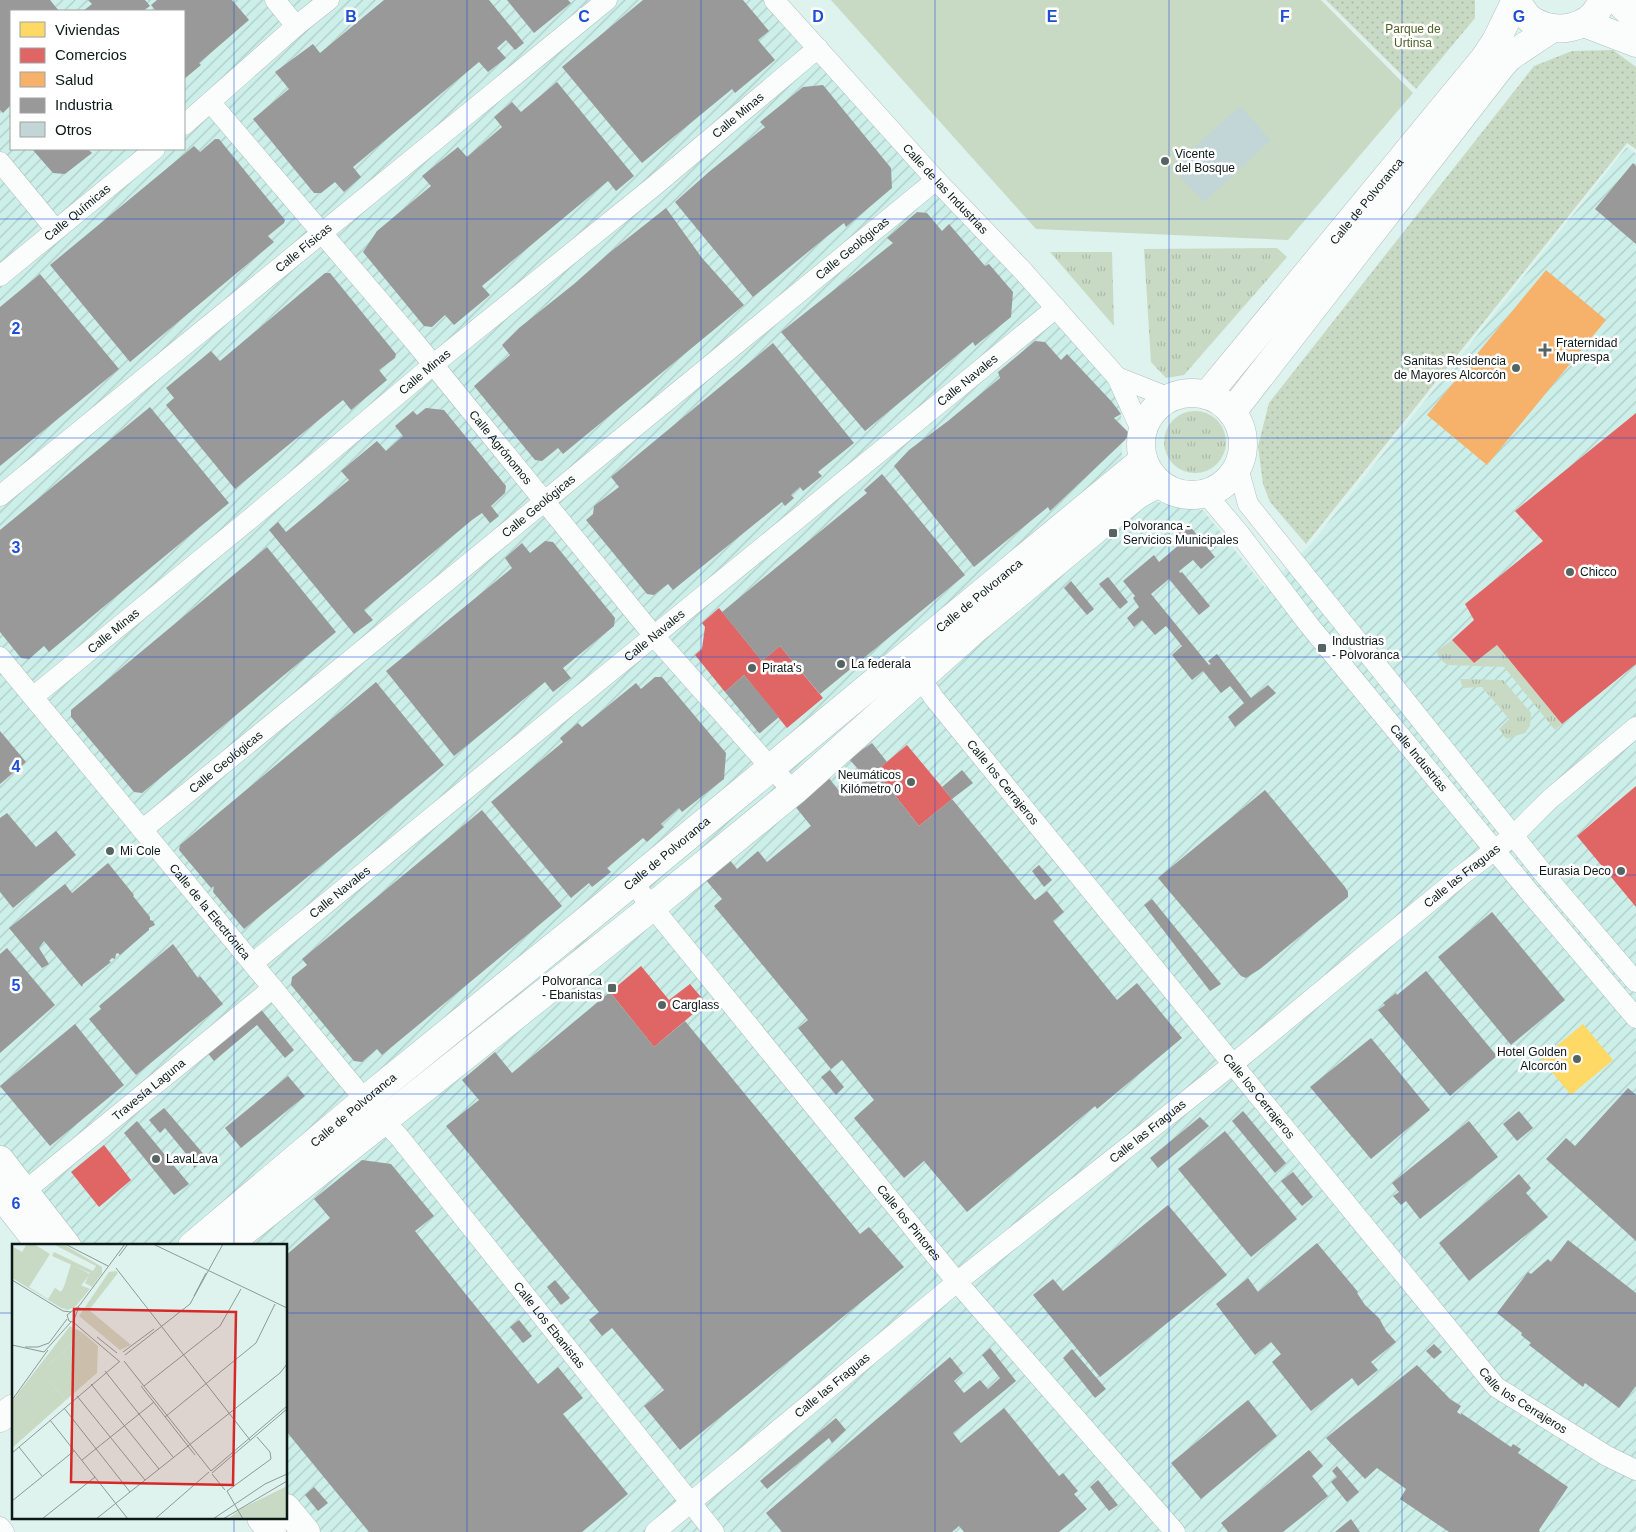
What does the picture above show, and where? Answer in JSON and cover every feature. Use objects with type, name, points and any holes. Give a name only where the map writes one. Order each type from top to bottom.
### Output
[{"type":"street","points":[[276,0],[296,26]]},
{"type":"street","points":[[185,124],[296,26],[329,0]]},
{"type":"street","name":"Calle Físicas","points":[[0,496],[607,0]]},
{"type":"street","name":"Calle de las Industrias","points":[[774,0],[1117,377],[1142,432]]},
{"type":"street","points":[[1516,0],[1530,20],[1550,29],[1566,29],[1584,23],[1596,12],[1602,0]]},
{"type":"street","name":"Calle de Polvoranca","points":[[1207,395],[1484,59],[1496,41],[1516,0]]},
{"type":"street","points":[[1617,0],[1636,18]]},
{"type":"street","points":[[1584,23],[1636,43]]},
{"type":"street","name":"Calle de Polvoranca","points":[[1232,412],[1501,66],[1509,57],[1550,29]]},
{"type":"street","name":"Calle Minas","points":[[33,697],[434,364],[653,187],[818,48]]},
{"type":"street","name":"Calle Agrónomos","points":[[211,103],[434,364],[654,636],[771,768],[794,790]]},
{"type":"street","name":"Calle Químicas","points":[[0,276],[154,150]]},
{"type":"street","points":[[0,162],[56,230]]},
{"type":"street","name":"Calle Geológicas","points":[[142,830],[362,653],[544,500],[936,180]]},
{"type":"street","name":"Calle Navales","points":[[253,963],[1056,308]]},
{"type":"street","name":"Calle de las Industrias","points":[[1117,377],[1170,398]]},
{"type":"street","points":[[1188,393],[1207,395],[1220,402],[1232,412],[1240,426],[1243,442],[1238,468],[1226,483],[1206,494],[1187,496],[1174,493],[1151,475],[1142,461],[1140,447],[1142,432],[1147,418],[1157,406],[1170,398],[1188,393]]},
{"type":"street","name":"Calle de Polvoranca","points":[[194,1244],[365,1100],[1142,461]]},
{"type":"street","name":"Calle Industrias","points":[[1238,468],[1248,504],[1513,836],[1636,982]]},
{"type":"street","name":"Calle de Polvoranca","points":[[228,1244],[652,907],[794,790],[920,677],[1137,495],[1159,483]]},
{"type":"street","name":"Calle Industrias","points":[[1206,494],[1309,625],[1636,1018]]},
{"type":"street","name":"Calle de la Electrónica","points":[[0,657],[383,1120]]},
{"type":"street","name":"Calle los Cerrajeros","points":[[920,677],[941,706],[1496,1387],[1608,1456],[1636,1470]]},
{"type":"street","name":"Calle las Fraguas","points":[[656,1532],[956,1282],[1233,1064],[1462,875],[1496,850],[1550,799],[1636,727]]},
{"type":"street","name":"Calle los Pintores","points":[[632,882],[956,1282],[1175,1532]]},
{"type":"street","name":"Travesía Laguna","points":[[12,1192],[273,988]]},
{"type":"street","name":"Calle Los Ebanistas","points":[[383,1120],[406,1145],[714,1532]]},
{"type":"street","points":[[0,1160],[12,1192],[40,1244]]},
{"type":"street","points":[[12,1192],[65,1244]]},
{"type":"street","points":[[0,1418],[12,1409]]},
{"type":"street","points":[[288,1510],[306,1532]]},
{"type":"street","points":[[263,1520],[272,1532]]},
{"type":"street","points":[[0,1527],[4,1532]]},
{"type":"shaded area","points":[[0,0],[770,0],[1122,389],[1122,457],[1157,502],[1203,510],[1265,588],[1311,544],[1627,147],[1636,154],[1636,1532],[317,1532],[288,1498],[288,1244],[67,1244],[0,1166]]},
{"type":"green space","name":"Vicente del Bosque","points":[[831,0],[1321,0],[1413,93],[1288,240],[1036,229]]},
{"type":"green space","name":"Parque de Urtinsa","points":[[1326,0],[1475,0],[1475,18],[1416,89]]},
{"type":"green space","points":[[1613,50],[1636,67],[1636,149],[1627,143],[1306,544],[1270,502],[1263,484],[1258,446],[1269,403],[1534,66],[1572,51]]},
{"type":"green space","points":[[1277,248],[1287,257],[1184,375],[1166,378],[1151,362],[1144,249]]},
{"type":"green space","points":[[1050,252],[1112,252],[1114,326]]},
{"type":"green space","points":[[1195,411],[1207,413],[1217,420],[1224,430],[1226,442],[1224,454],[1217,464],[1207,471],[1195,473],[1183,471],[1173,464],[1166,454],[1164,442],[1166,430],[1173,420],[1183,413]]},
{"type":"green space","points":[[1452,640],[1474,663],[1497,645],[1562,724],[1555,730],[1504,667],[1447,665],[1438,657],[1437,651]]},
{"type":"green space","points":[[1460,679],[1503,680],[1531,713],[1530,726],[1525,733],[1506,739],[1499,729],[1509,719],[1482,687],[1463,688]]},
{"type":"building: Viviendas","name":"Hotel Golden Alcorcón","points":[[1583,1024],[1613,1060],[1571,1095],[1541,1059]]},
{"type":"building: Comercios","name":"Chicco","points":[[1636,413],[1636,664],[1562,724],[1497,645],[1474,663],[1452,640],[1474,620],[1465,604],[1543,541],[1515,511]]},
{"type":"building: Comercios","name":"Pirata's","points":[[719,608],[762,661],[780,646],[823,698],[787,728],[744,675],[725,692],[695,655],[702,649],[705,627],[702,623]]},
{"type":"building: Comercios","name":"Neumáticos Kilómetro 0","points":[[907,745],[952,799],[919,826],[876,771]]},
{"type":"building: Comercios","name":"Eurasia Deco","points":[[1636,786],[1636,907],[1577,836]]},
{"type":"building: Comercios","name":"Carglass","points":[[641,966],[669,1000],[690,984],[706,1003],[654,1047],[610,992]]},
{"type":"building: Comercios","points":[[104,1145],[131,1180],[99,1207],[71,1172]]},
{"type":"building: Salud","name":"Sanitas Residencia de Mayores Alcorcón","points":[[1546,270],[1606,320],[1487,465],[1427,415]]},
{"type":"building: Industria","points":[[0,0],[50,0],[58,10],[10,10],[10,106],[3,113],[0,110]]},
{"type":"building: Industria","points":[[88,0],[145,0],[150,6],[144,10],[84,10],[92,4]]},
{"type":"building: Industria","points":[[157,0],[232,0],[249,20],[199,63],[201,65],[185,78],[185,10],[155,10],[151,5]]},
{"type":"building: Industria","points":[[384,0],[489,0],[524,43],[515,50],[506,40],[497,48],[506,58],[488,72],[479,62],[353,167],[361,177],[344,192],[335,182],[321,193],[314,193],[253,119],[289,89],[275,72],[313,44],[320,53]]},
{"type":"building: Industria","points":[[507,0],[568,0],[571,3],[534,33]]},
{"type":"building: Industria","points":[[643,0],[743,0],[769,31],[758,40],[775,60],[735,93],[732,89],[642,163],[562,67]]},
{"type":"building: Industria","points":[[557,82],[634,176],[616,191],[608,181],[482,286],[490,295],[454,325],[445,315],[432,327],[424,326],[363,252],[377,231],[431,186],[422,176],[458,147],[467,157],[502,127],[494,117],[512,102],[521,112]]},
{"type":"building: Industria","points":[[823,85],[891,168],[892,188],[846,227],[844,223],[753,297],[675,202],[765,127],[760,122],[803,87]]},
{"type":"building: Industria","points":[[215,139],[219,139],[285,220],[284,223],[268,236],[274,242],[130,362],[50,265],[194,146],[200,152]]},
{"type":"building: Industria","points":[[33,150],[89,150],[92,153],[65,174],[53,173]]},
{"type":"building: Industria","points":[[1633,163],[1636,166],[1636,244],[1595,209]]},
{"type":"building: Industria","points":[[666,208],[702,258],[744,305],[563,454],[558,448],[542,461],[535,460],[474,386],[510,355],[502,345],[519,328]]},
{"type":"building: Industria","points":[[917,212],[927,213],[942,231],[949,224],[985,266],[989,264],[1013,292],[1011,317],[975,346],[973,342],[865,431],[781,332],[893,243],[887,238]]},
{"type":"building: Industria","points":[[325,273],[330,273],[396,354],[395,358],[379,370],[387,380],[351,410],[343,400],[235,489],[166,405],[174,398],[166,388],[211,351],[220,361]]},
{"type":"building: Industria","points":[[40,274],[119,369],[0,466],[0,307]]},
{"type":"building: Industria","points":[[1035,341],[1045,342],[1061,360],[1067,354],[1112,402],[1121,414],[1114,418],[1130,434],[1050,511],[1048,507],[974,567],[894,466],[909,450],[1000,378],[998,372]]},
{"type":"building: Industria","points":[[773,343],[854,443],[818,472],[822,476],[803,491],[800,487],[791,495],[794,498],[785,506],[782,502],[673,590],[668,584],[654,595],[647,594],[586,520],[593,514],[594,506],[619,487],[611,477]]},
{"type":"building: Industria","points":[[150,407],[229,503],[49,652],[44,646],[29,659],[21,658],[0,632],[0,530]]},
{"type":"building: Industria","points":[[426,408],[444,410],[506,486],[505,493],[491,506],[499,516],[490,523],[482,513],[472,520],[364,610],[373,620],[354,634],[269,530],[278,522],[286,532],[349,480],[341,471],[377,441],[386,451],[403,436],[395,426],[413,411],[417,415]]},
{"type":"building: Industria","points":[[882,474],[965,575],[820,694],[780,646],[762,661],[722,612],[867,493],[864,490]]},
{"type":"building: Industria","points":[[1188,524],[1215,557],[1201,569],[1193,560],[1179,571],[1180,573],[1182,572],[1210,606],[1199,615],[1169,579],[1151,594],[1209,665],[1211,664],[1208,661],[1217,654],[1251,698],[1268,685],[1276,693],[1235,727],[1228,717],[1244,703],[1230,686],[1221,693],[1203,671],[1192,680],[1172,655],[1182,646],[1166,626],[1155,635],[1142,620],[1134,627],[1127,618],[1139,607],[1133,598],[1135,596],[1123,581],[1154,555],[1159,562],[1180,544],[1174,536]]},
{"type":"building: Industria","points":[[545,541],[553,542],[615,618],[614,626],[563,668],[571,678],[553,692],[545,682],[454,756],[386,671],[512,568],[505,558],[522,543],[530,553]]},
{"type":"building: Industria","points":[[267,547],[336,632],[142,793],[134,792],[71,717],[71,710]]},
{"type":"building: Industria","points":[[1108,577],[1128,602],[1120,609],[1099,584]]},
{"type":"building: Industria","points":[[1071,581],[1094,609],[1087,615],[1064,588]]},
{"type":"building: Industria","points":[[744,675],[779,717],[760,733],[725,692]]},
{"type":"building: Industria","points":[[655,677],[662,677],[726,753],[724,779],[682,812],[679,808],[661,824],[664,827],[647,842],[643,838],[607,868],[611,872],[592,887],[589,883],[571,898],[491,802],[563,742],[560,738],[578,723],[582,727],[636,683],[641,689]]},
{"type":"building: Industria","points":[[376,682],[444,765],[244,929],[213,892],[214,886],[211,888],[179,850],[180,845]]},
{"type":"building: Industria","points":[[0,731],[26,762],[0,784]]},
{"type":"building: Industria","points":[[872,743],[887,762],[876,771],[919,826],[952,799],[1035,900],[1047,891],[1064,912],[1053,921],[1117,1000],[1137,983],[1182,1038],[1097,1109],[1095,1106],[967,1212],[924,1161],[904,1178],[854,1118],[874,1100],[842,1060],[831,1069],[798,1028],[808,1020],[714,906],[722,899],[705,879],[729,859],[737,869],[758,851],[767,862],[811,826],[794,805],[828,777],[844,797],[867,779],[849,759]]},
{"type":"building: Industria","points":[[962,770],[973,783],[952,799],[942,787]]},
{"type":"building: Industria","points":[[1265,790],[1345,887],[1348,897],[1260,969],[1246,978],[1241,976],[1158,878]]},
{"type":"building: Industria","points":[[482,810],[562,906],[382,1055],[377,1049],[362,1062],[354,1061],[291,985],[292,977],[307,965],[302,959]]},
{"type":"building: Industria","points":[[7,813],[36,847],[56,831],[76,855],[13,908],[0,892],[0,818]]},
{"type":"building: Industria","points":[[108,863],[155,925],[149,928],[120,955],[116,954],[115,959],[112,958],[109,961],[111,962],[83,984],[82,987],[44,941],[39,948],[49,964],[42,968],[9,928],[65,884],[72,893]]},
{"type":"building: Industria","points":[[1039,865],[1052,880],[1044,887],[1032,871]]},
{"type":"building: Industria","points":[[1152,899],[1221,984],[1210,991],[1144,905]]},
{"type":"building: Industria","points":[[1492,912],[1565,1000],[1511,1045],[1438,957]]},
{"type":"building: Industria","points":[[173,944],[198,978],[200,976],[223,1004],[136,1075],[89,1019],[101,1009],[99,1006]]},
{"type":"building: Industria","points":[[7,948],[55,1005],[0,1053],[0,954]]},
{"type":"building: Industria","points":[[1426,971],[1497,1056],[1450,1096],[1378,1010],[1385,1005],[1383,1003],[1396,993],[1397,995]]},
{"type":"building: Industria","points":[[610,992],[654,1047],[685,1021],[860,1234],[869,1227],[904,1267],[680,1450],[644,1406],[664,1390],[612,1328],[602,1336],[589,1320],[599,1312],[446,1126],[479,1100],[462,1080],[495,1052],[512,1073]]},
{"type":"building: Industria","points":[[259,1007],[294,1050],[285,1058],[257,1025],[214,1061],[206,1051]]},
{"type":"building: Industria","points":[[75,1024],[124,1085],[50,1146],[0,1086]]},
{"type":"building: Industria","points":[[1371,1038],[1430,1110],[1371,1159],[1310,1087]]},
{"type":"building: Industria","points":[[830,1070],[844,1087],[836,1095],[821,1077]]},
{"type":"building: Industria","points":[[288,1076],[305,1096],[241,1148],[225,1128]]},
{"type":"building: Industria","points":[[1628,1088],[1636,1095],[1636,1241],[1546,1159],[1566,1138],[1575,1146]]},
{"type":"building: Industria","name":"LavaLava","points":[[164,1108],[207,1158],[194,1168],[192,1161],[165,1128],[160,1133],[149,1120]]},
{"type":"building: Industria","points":[[1243,1111],[1286,1163],[1275,1173],[1232,1121]]},
{"type":"building: Industria","points":[[1519,1111],[1533,1128],[1517,1141],[1503,1124]]},
{"type":"building: Industria","points":[[1200,1117],[1209,1126],[1158,1168],[1150,1158]]},
{"type":"building: Industria","name":"LavaLava","points":[[137,1121],[189,1184],[174,1195],[124,1133]]},
{"type":"building: Industria","points":[[1469,1121],[1498,1157],[1420,1219],[1406,1201],[1401,1205],[1393,1196],[1399,1192],[1392,1183]]},
{"type":"building: Industria","points":[[1225,1131],[1297,1219],[1251,1257],[1178,1169]]},
{"type":"building: Industria","points":[[362,1160],[391,1164],[434,1216],[415,1231],[538,1384],[558,1367],[583,1398],[563,1414],[628,1494],[582,1532],[369,1532],[288,1433],[288,1253],[330,1218],[314,1199]]},
{"type":"building: Industria","points":[[1293,1172],[1313,1197],[1302,1206],[1281,1181]]},
{"type":"building: Industria","points":[[1519,1174],[1531,1188],[1526,1193],[1548,1217],[1469,1281],[1439,1243]]},
{"type":"building: Industria","points":[[1168,1205],[1227,1275],[1100,1377],[1033,1295],[1053,1279],[1063,1291]]},
{"type":"building: Industria","points":[[1568,1240],[1636,1293],[1636,1386],[1619,1408],[1585,1383],[1583,1387],[1529,1345],[1531,1343],[1521,1335],[1522,1333],[1497,1313],[1528,1272],[1531,1274],[1548,1259],[1551,1262]]},
{"type":"building: Industria","points":[[1317,1243],[1358,1292],[1365,1305],[1379,1318],[1386,1331],[1396,1342],[1371,1362],[1378,1370],[1358,1386],[1352,1378],[1311,1411],[1272,1362],[1281,1354],[1271,1342],[1255,1355],[1216,1304],[1248,1278],[1258,1292]]},
{"type":"building: Industria","points":[[555,1280],[570,1298],[561,1305],[547,1287]]},
{"type":"building: Industria","points":[[519,1320],[532,1336],[523,1343],[510,1327]]},
{"type":"building: Industria","points":[[1434,1344],[1442,1352],[1434,1359],[1426,1351]]},
{"type":"building: Industria","points":[[990,1348],[1016,1381],[953,1433],[961,1443],[1004,1408],[1059,1476],[1063,1473],[1078,1491],[1074,1494],[1087,1509],[1059,1532],[964,1532],[959,1526],[952,1532],[782,1532],[766,1513],[950,1357],[963,1373],[954,1381],[964,1393],[980,1380],[988,1389],[1000,1378],[982,1355]]},
{"type":"building: Industria","points":[[1072,1349],[1106,1389],[1095,1398],[1063,1358]]},
{"type":"building: Industria","points":[[1417,1365],[1450,1399],[1461,1406],[1457,1412],[1511,1447],[1513,1444],[1521,1449],[1518,1453],[1568,1487],[1539,1530],[1540,1532],[1449,1532],[1400,1499],[1406,1489],[1377,1468],[1365,1479],[1326,1438]]},
{"type":"building: Industria","points":[[1248,1400],[1277,1436],[1201,1499],[1171,1463]]},
{"type":"building: Industria","points":[[836,1418],[846,1430],[832,1443],[829,1438],[767,1489],[760,1481]]},
{"type":"building: Industria","points":[[1309,1450],[1323,1466],[1312,1476],[1328,1496],[1283,1532],[1228,1532],[1221,1523]]},
{"type":"building: Industria","points":[[1337,1466],[1359,1492],[1347,1502],[1331,1482],[1337,1477],[1332,1471]]},
{"type":"building: Industria","points":[[1098,1480],[1118,1505],[1109,1511],[1090,1487]]},
{"type":"building: Industria","points":[[314,1487],[328,1503],[318,1511],[305,1495]]},
{"type":"building: Industria","points":[[1351,1519],[1360,1532],[1335,1532]]},
{"type":"building: Otros","points":[[1240,106],[1271,140],[1204,202],[1171,168]]},
{"type":"place","name":"Vicente del Bosque","points":[[1165,161]]},
{"type":"place","name":"Fraternidad Muprespa","points":[[1545,350]]},
{"type":"place","name":"Sanitas Residencia de Mayores Alcorcón","points":[[1516,368]]},
{"type":"place","name":"Polvoranca - Servicios Municipales","points":[[1113,533]]},
{"type":"place","name":"Chicco","points":[[1570,572]]},
{"type":"place","name":"Industrias - Polvoranca","points":[[1322,648]]},
{"type":"place","name":"La federala","points":[[841,664]]},
{"type":"place","name":"Pirata's","points":[[752,668]]},
{"type":"place","name":"Neumáticos Kilómetro 0","points":[[911,782]]},
{"type":"place","name":"Mi Cole","points":[[110,851]]},
{"type":"place","name":"Eurasia Deco","points":[[1621,871]]},
{"type":"place","name":"Polvoranca - Ebanistas","points":[[612,988]]},
{"type":"place","name":"Carglass","points":[[662,1005]]},
{"type":"place","name":"Hotel Golden Alcorcón","points":[[1577,1059]]},
{"type":"place","name":"LavaLava","points":[[156,1159]]}]
